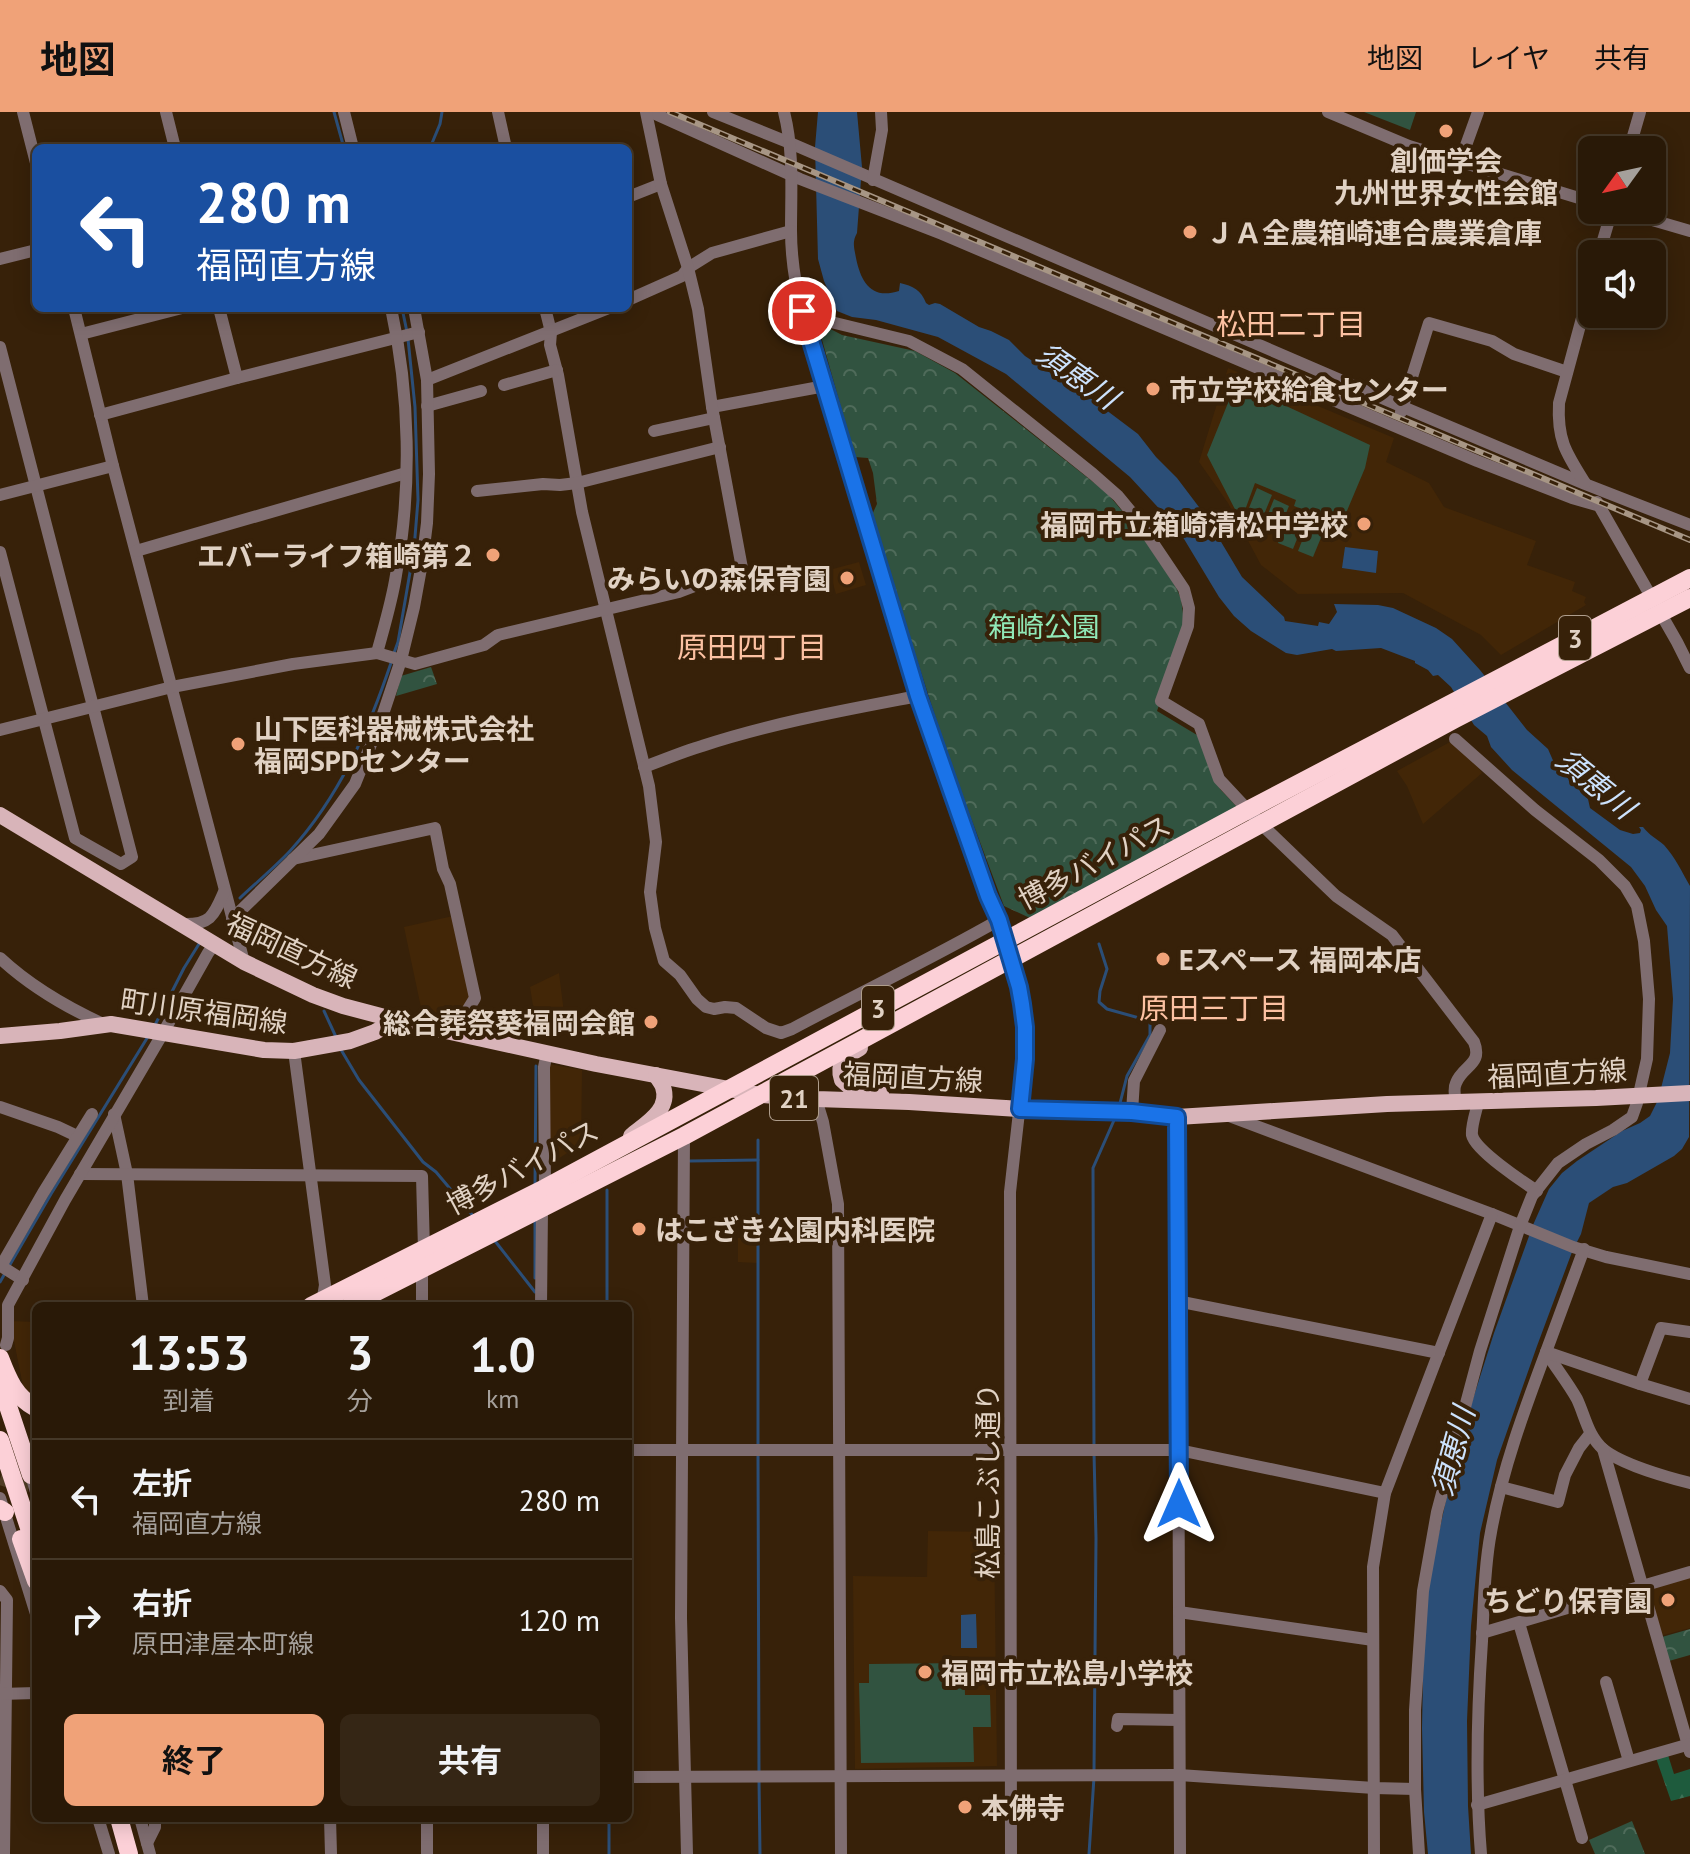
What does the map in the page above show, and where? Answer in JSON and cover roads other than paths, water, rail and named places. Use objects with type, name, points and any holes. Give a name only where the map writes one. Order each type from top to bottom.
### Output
[{"type":"highway","name":"博多バイパス","points":[[355,1302],[545,1188],[618,1148],[1007,950],[1656,604],[1690,578]]},
{"type":"highway","name":"博多バイパス","points":[[1656,604],[1690,598]]},
{"type":"highway","name":"博多バイパス","points":[[324,1302],[542,1209],[684,1136],[949,992],[1007,950]]},
{"type":"highway","points":[[3,1352],[7,1377],[14,1390],[32,1405]]},
{"type":"highway","points":[[0,1382],[29,1449],[0,1463]]},
{"type":"highway","points":[[0,1440],[32,1537]]},
{"type":"highway","points":[[0,1477],[32,1569]]},
{"type":"highway","points":[[0,1489],[32,1481]]},
{"type":"highway","points":[[107,1822],[117,1854]]},
{"type":"highway","points":[[120,1822],[129,1854]]},
{"type":"highway","points":[[129,1822],[145,1850]]},
{"type":"main road","name":"福岡直方線","points":[[0,815],[244,962],[313,995],[396,1020],[761,1095],[1132,1112],[1177,1117],[1387,1104],[1690,1093]]},
{"type":"main road","points":[[909,1102],[846,1084],[840,1075],[843,1059],[949,992]]},
{"type":"main road","name":"町川原福岡線","points":[[0,1036],[103,1024],[264,1050],[294,1051],[350,1041],[396,1020]]},
{"type":"main road","points":[[618,1148],[661,1111],[664,1087],[656,1075]]},
{"type":"street","points":[[166,112],[174,144]]},
{"type":"street","points":[[344,112],[352,144]]},
{"type":"street","points":[[498,112],[505,144]]},
{"type":"street","points":[[648,112],[796,177],[884,211],[1477,461],[1600,506]]},
{"type":"street","points":[[0,730],[172,687],[293,664],[380,654],[415,664],[484,645],[498,635],[679,592],[742,568],[713,412],[698,309],[661,184],[648,112]]},
{"type":"street","points":[[713,112],[1585,484],[1690,525]]},
{"type":"street","name":"松島こぶし通り","points":[[784,112],[795,146],[796,177],[791,231],[802,311],[918,696],[999,920],[1019,987],[1025,1027],[1025,1059],[1010,1192],[1011,1854]]},
{"type":"street","points":[[868,177],[882,130],[881,112]]},
{"type":"street","points":[[1328,112],[1409,146],[1578,198]]},
{"type":"street","points":[[1460,162],[1478,112]]},
{"type":"street","points":[[1633,136],[1640,112]]},
{"type":"street","points":[[26,113],[32,144]]},
{"type":"street","points":[[632,195],[661,184]]},
{"type":"street","points":[[884,211],[892,189]]},
{"type":"street","points":[[1666,224],[1690,231]]},
{"type":"street","points":[[632,298],[682,276],[688,268],[712,253],[791,231]]},
{"type":"street","points":[[0,259],[32,251]]},
{"type":"street","points":[[802,311],[831,322],[909,341],[962,369],[1093,474],[1118,496],[1137,519],[1184,589],[1189,608],[1188,626],[1161,701],[1199,724],[1219,779],[1336,896],[1392,935],[1474,1042],[1478,1051],[1476,1059],[1457,1080],[1454,1087],[1456,1103]]},
{"type":"street","points":[[75,312],[244,962]]},
{"type":"street","points":[[81,334],[166,312]]},
{"type":"street","points":[[220,312],[237,378]]},
{"type":"street","points":[[232,919],[319,834],[355,784],[382,717],[414,607],[427,523],[427,380],[408,335],[394,312]]},
{"type":"street","points":[[380,654],[396,577],[403,521],[408,335],[413,312]]},
{"type":"street","points":[[546,312],[577,483],[649,786],[656,842],[650,892],[664,961],[706,1007],[736,1008],[766,1028],[781,1033],[933,958],[999,920]]},
{"type":"street","points":[[427,380],[596,312]]},
{"type":"street","points":[[1397,426],[1429,323],[1492,341],[1514,354],[1567,372]]},
{"type":"street","points":[[1579,328],[1559,403],[1561,439],[1656,604],[1683,639],[1690,668]]},
{"type":"street","points":[[100,415],[408,335]]},
{"type":"street","points":[[0,347],[132,857],[121,864],[75,838],[0,552]]},
{"type":"street","points":[[504,385],[557,370]]},
{"type":"street","points":[[654,431],[713,412],[825,386]]},
{"type":"street","points":[[427,406],[481,391]]},
{"type":"street","points":[[477,491],[577,483],[720,447]]},
{"type":"street","points":[[0,495],[113,466]]},
{"type":"street","points":[[136,551],[406,473]]},
{"type":"street","points":[[644,767],[736,735],[918,696]]},
{"type":"street","points":[[1419,1854],[1415,1710],[1423,1591],[1437,1512],[1480,1351],[1532,1196],[1558,1163],[1632,1117],[1643,1095],[1649,999],[1644,941],[1637,906],[1625,886],[1599,860],[1535,810],[1455,739]]},
{"type":"street","points":[[293,859],[435,828],[475,998],[467,1011],[474,1037]]},
{"type":"street","points":[[183,924],[200,924],[213,917],[224,892]]},
{"type":"street","points":[[3,1352],[8,1338],[8,1305],[114,1114],[155,1032],[215,943]]},
{"type":"street","points":[[0,958],[48,995],[103,1024]]},
{"type":"street","points":[[1132,1112],[1134,1081],[1160,1030]]},
{"type":"street","points":[[294,1051],[325,1285],[320,1302]]},
{"type":"street","points":[[545,1188],[544,1067],[547,1053]]},
{"type":"street","points":[[816,1099],[838,1204],[841,1854]]},
{"type":"street","points":[[1478,1103],[1472,1134],[1477,1144],[1537,1191]]},
{"type":"street","points":[[0,1107],[77,1136]]},
{"type":"street","points":[[23,1280],[1,1266],[92,1114]]},
{"type":"street","points":[[114,1114],[127,1174],[143,1302]]},
{"type":"street","points":[[1224,1114],[1579,1248],[1606,1257],[1690,1274]]},
{"type":"street","points":[[1177,1117],[1180,1854]]},
{"type":"street","points":[[684,1136],[681,1618],[687,1854]]},
{"type":"street","points":[[80,1174],[422,1176],[422,1302]]},
{"type":"street","points":[[541,1302],[542,1209]]},
{"type":"street","points":[[1374,1854],[1373,1567],[1385,1493],[1492,1214]]},
{"type":"street","points":[[1481,1854],[1476,1727],[1489,1544],[1516,1434],[1579,1248]]},
{"type":"street","points":[[1177,1301],[1439,1353]]},
{"type":"street","points":[[1640,1384],[1661,1328],[1690,1332]]},
{"type":"street","points":[[1546,1352],[1690,1399]]},
{"type":"street","points":[[1546,1352],[1576,1397],[1590,1434],[1603,1449],[1623,1461],[1690,1483]]},
{"type":"street","points":[[1501,1487],[1558,1502],[1565,1475],[1590,1434]]},
{"type":"street","points":[[1477,1805],[1689,1747],[1603,1449]]},
{"type":"street","points":[[632,1450],[1179,1450],[1385,1493]]},
{"type":"street","points":[[2,1506],[32,1601]]},
{"type":"street","points":[[1482,1633],[1690,1572]]},
{"type":"street","points":[[0,1591],[7,1600],[3,1694],[4,1854]]},
{"type":"street","points":[[1179,1612],[1373,1640]]},
{"type":"street","points":[[1519,1623],[1582,1838]]},
{"type":"street","points":[[1606,1682],[1629,1761]]},
{"type":"street","points":[[3,1694],[32,1693]]},
{"type":"street","points":[[1117,1703],[1118,1722],[1179,1720]]},
{"type":"street","points":[[632,1777],[1179,1775],[1415,1789]]},
{"type":"street","points":[[99,1822],[109,1854]]},
{"type":"street","points":[[141,1822],[145,1850]]},
{"type":"street","points":[[145,1850],[155,1822]]},
{"type":"street","points":[[330,1822],[331,1854]]},
{"type":"street","points":[[427,1822],[427,1854]]},
{"type":"street","points":[[543,1822],[543,1854]]},
{"type":"water","points":[[818,112],[857,112],[862,167],[854,245],[861,275],[869,287],[889,293],[899,291],[900,283],[913,287],[929,305],[940,304],[1009,340],[1025,356],[1055,376],[1057,373],[1138,434],[1205,515],[1242,577],[1285,621],[1318,626],[1319,622],[1329,624],[1337,612],[1334,604],[1378,605],[1393,608],[1452,639],[1527,730],[1548,749],[1555,765],[1588,799],[1590,808],[1620,830],[1633,834],[1640,833],[1639,827],[1643,827],[1668,850],[1690,886],[1689,1137],[1674,1156],[1589,1203],[1581,1234],[1497,1460],[1480,1533],[1471,1626],[1467,1721],[1471,1854],[1428,1854],[1422,1728],[1424,1626],[1429,1579],[1457,1449],[1494,1333],[1549,1189],[1577,1161],[1650,1116],[1658,1100],[1670,1053],[1673,999],[1667,926],[1631,867],[1512,770],[1491,747],[1487,736],[1474,725],[1451,687],[1438,675],[1433,676],[1415,661],[1381,648],[1332,649],[1297,655],[1286,653],[1234,616],[1178,529],[1130,477],[1006,374],[938,337],[837,311],[818,259],[815,147]]},
{"type":"water","points":[[1345,547],[1378,551],[1376,573],[1342,568]]},
{"type":"water","points":[[976,1614],[977,1648],[961,1648],[961,1615]]},
{"type":"waterway","points":[[334,112],[343,144]]},
{"type":"waterway","points":[[432,144],[442,112]]},
{"type":"waterway","points":[[403,312],[407,332]]},
{"type":"waterway","points":[[394,653],[414,549],[418,500],[415,407],[408,339]]},
{"type":"waterway","points":[[240,898],[290,851],[324,808],[363,736],[392,660]]},
{"type":"waterway","points":[[155,1025],[199,944]]},
{"type":"waterway","points":[[1099,944],[1107,969],[1099,1002],[1107,1009],[1150,1021],[1150,1035],[1127,1076],[1119,1107]]},
{"type":"waterway","points":[[324,1011],[336,1037]]},
{"type":"waterway","points":[[8,1268],[149,1035]]},
{"type":"waterway","points":[[340,1048],[359,1080],[423,1162],[436,1172],[474,1217]]},
{"type":"waterway","points":[[535,1186],[536,1066]]},
{"type":"waterway","points":[[1094,1446],[1093,1168],[1115,1118]]},
{"type":"waterway","points":[[758,1140],[758,1448]]},
{"type":"waterway","points":[[690,1161],[758,1160]]},
{"type":"waterway","points":[[607,1190],[607,1302]]},
{"type":"waterway","points":[[535,1218],[535,1278]]},
{"type":"waterway","points":[[495,1241],[535,1292]]},
{"type":"waterway","points":[[0,1282],[4,1275]]},
{"type":"waterway","points":[[1094,1453],[1094,1770]]},
{"type":"waterway","points":[[758,1456],[759,1772]]},
{"type":"waterway","points":[[1089,1854],[1094,1777]]},
{"type":"waterway","points":[[759,1780],[760,1854]]},
{"type":"waterway","points":[[609,1822],[609,1854]]},
{"type":"tunnel","points":[[0,1479],[32,1490]]},
{"type":"railway","points":[[670,112],[1690,540]]},
{"type":"place","name":"創価学会 九州世界女性会館","points":[[1446,131]]},
{"type":"place","name":"ＪＡ全農箱崎連合農業倉庫","points":[[1190,232]]},
{"type":"place","name":"市立学校給食センター","points":[[1153,389]]},
{"type":"place","name":"福岡市立箱崎清松中学校","points":[[1364,524]]},
{"type":"place","name":"エバーライフ箱崎第２","points":[[493,555]]},
{"type":"place","name":"みらいの森保育園","points":[[847,578]]},
{"type":"place","name":"山下医科器械株式会社 福岡SPDセンター","points":[[238,744]]},
{"type":"place","name":"Eスペース 福岡本店","points":[[1163,959]]},
{"type":"place","name":"総合葬祭葵福岡会館","points":[[651,1022]]},
{"type":"place","name":"はこざき公園内科医院","points":[[639,1229]]},
{"type":"place","name":"ちどり保育園","points":[[1668,1600]]},
{"type":"place","name":"福岡市立松島小学校","points":[[925,1672]]},
{"type":"place","name":"本佛寺","points":[[965,1807]]},
{"type":"district","name":"松田二丁目","points":[[1291,323]]},
{"type":"district","name":"原田四丁目","points":[[752,646]]},
{"type":"district","name":"原田三丁目","points":[[1214,1007]]},
{"type":"water label","name":"須恵川","points":[[1078,375]]},
{"type":"water label","name":"須恵川","points":[[1596,783]]},
{"type":"water label","name":"須恵川","points":[[1452,1451]]},
{"type":"park label","name":"箱崎公園","points":[[1044,626]]}]
